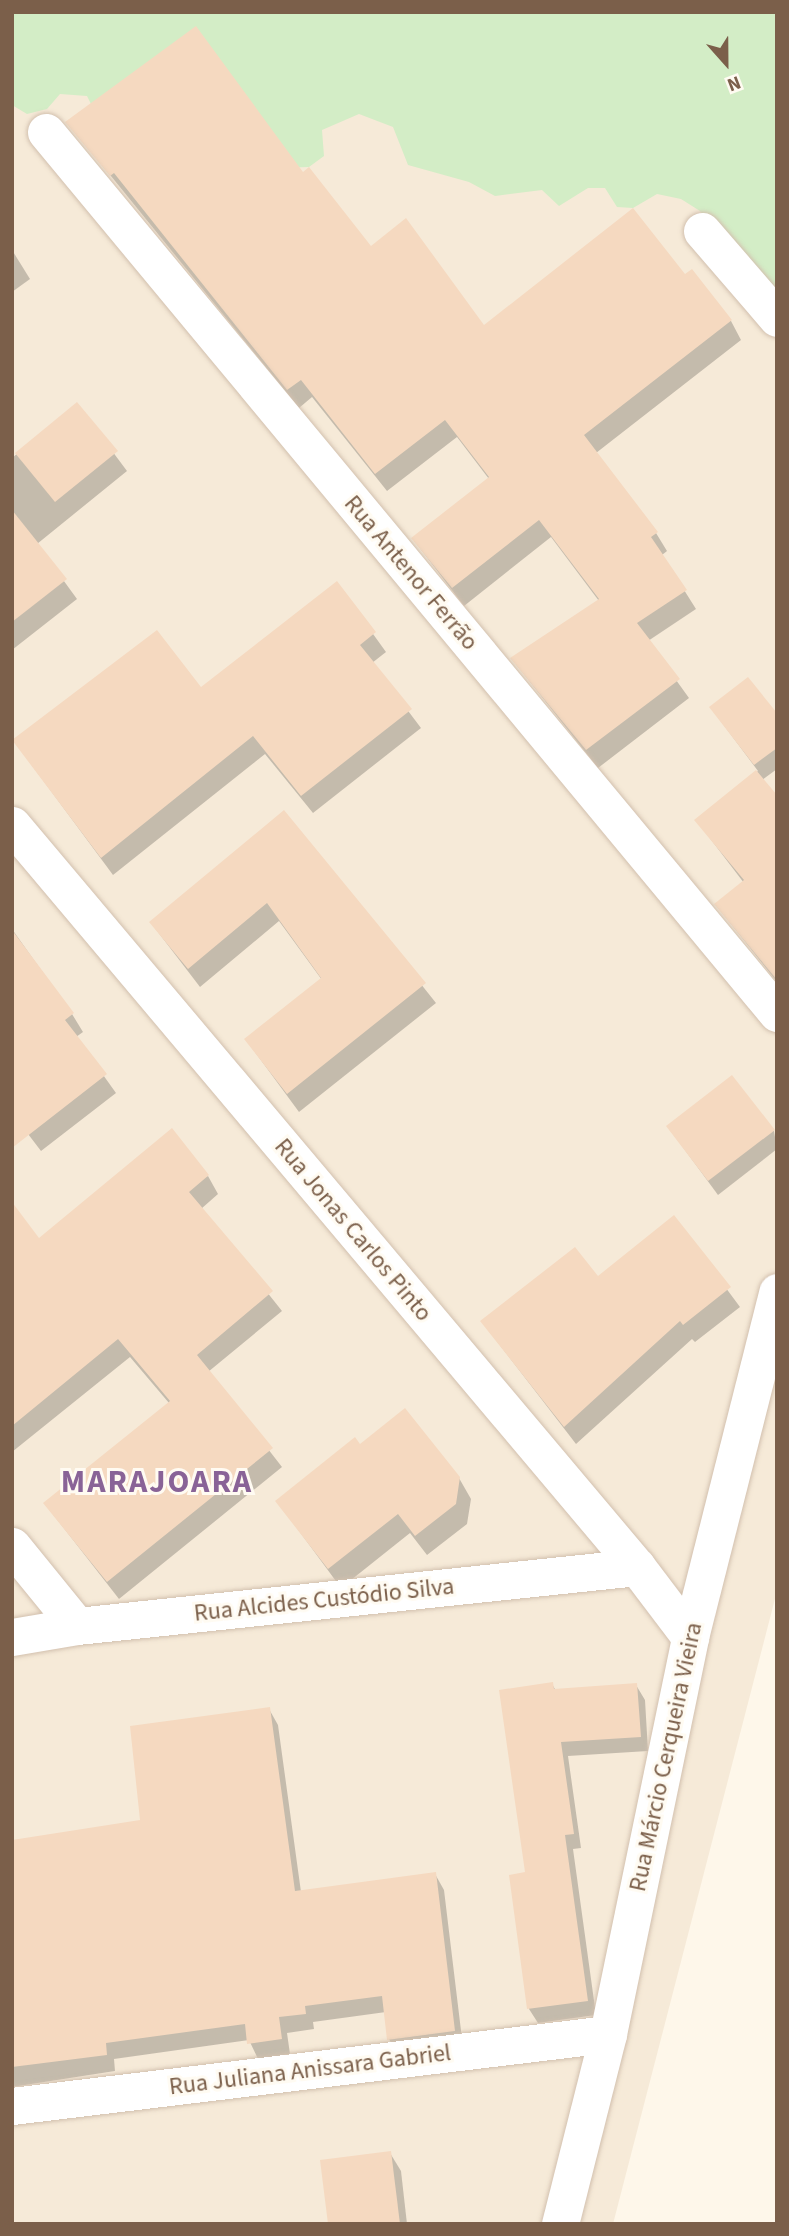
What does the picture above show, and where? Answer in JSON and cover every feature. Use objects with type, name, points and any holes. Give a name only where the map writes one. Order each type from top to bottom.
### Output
[{"type":"street","name":"Rua Antenor Ferrão","points":[[46,132],[777,1013]]},
{"type":"street","points":[[702,231],[777,318]]},
{"type":"street","name":"Rua Jonas Carlos Pinto","points":[[12,825],[636,1567],[690,1637]]},
{"type":"street","name":"Rua Márcio Cerqueira Vieira","points":[[560,2224],[608,2034],[690,1637],[777,1292]]},
{"type":"street","points":[[12,1546],[77,1626]]},
{"type":"street","name":"Rua Alcides Custódio Silva","points":[[12,1637],[77,1626],[636,1567]]},
{"type":"street","name":"Rua Juliana Anissara Gabriel","points":[[12,2106],[608,2034]]},
{"type":"shaded area","points":[[12,12],[777,149],[777,1591],[613,2224],[12,2224]]},
{"type":"green space","points":[[12,12],[777,12],[777,318],[700,211],[681,199],[657,194],[633,208],[617,207],[605,188],[588,188],[559,206],[542,190],[495,196],[469,182],[408,165],[393,127],[359,114],[322,130],[324,156],[309,167],[279,168],[97,116],[87,96],[60,94],[47,109],[27,114],[12,105]]},
{"type":"building","points":[[196,26],[303,172],[309,167],[371,246],[406,218],[484,325],[633,208],[685,274],[692,269],[732,320],[584,435],[658,532],[651,537],[687,590],[637,623],[680,679],[586,750],[510,658],[599,599],[539,520],[452,588],[411,538],[489,477],[445,420],[375,474],[301,380],[287,390],[114,173],[110,176],[65,122]]},
{"type":"building","points":[[77,402],[118,451],[55,502],[15,453]]},
{"type":"building","points":[[12,510],[67,579],[12,622]]},
{"type":"building","points":[[337,581],[376,632],[360,645],[412,709],[301,796],[253,736],[101,858],[12,740],[157,630],[201,687]]},
{"type":"building","points":[[748,677],[777,713],[777,748],[754,765],[709,707]]},
{"type":"building","points":[[756,770],[777,795],[777,980],[714,904],[744,880],[694,820]]},
{"type":"building","points":[[284,810],[426,983],[287,1094],[244,1039],[321,978],[267,903],[188,969],[149,922]]},
{"type":"building","points":[[12,930],[74,1013],[65,1020],[107,1074],[12,1148]]},
{"type":"building","points":[[732,1075],[775,1130],[708,1181],[666,1126]]},
{"type":"building","points":[[172,1128],[209,1175],[189,1192],[273,1291],[197,1355],[273,1448],[107,1582],[43,1503],[170,1401],[118,1339],[12,1426],[12,1202],[39,1238]]},
{"type":"building","points":[[674,1215],[731,1287],[683,1325],[680,1321],[564,1427],[480,1321],[575,1247],[598,1276]]},
{"type":"building","points":[[405,1408],[460,1477],[456,1504],[415,1536],[398,1514],[328,1569],[275,1501],[355,1437],[360,1444]]},
{"type":"building","points":[[553,1682],[554,1689],[637,1683],[641,1737],[561,1742],[574,1834],[565,1835],[588,2001],[527,2009],[509,1875],[525,1872],[499,1690]]},
{"type":"building","points":[[270,1707],[295,1891],[436,1872],[455,2031],[387,2040],[382,1996],[305,2006],[306,2014],[279,2017],[282,2039],[247,2044],[245,2024],[106,2043],[107,2055],[12,2067],[12,1840],[140,1820],[130,1726]]},
{"type":"building","points":[[391,2151],[400,2224],[328,2224],[320,2160]]},
{"type":"district","name":"MARAJOARA","points":[[157,1482]]}]
